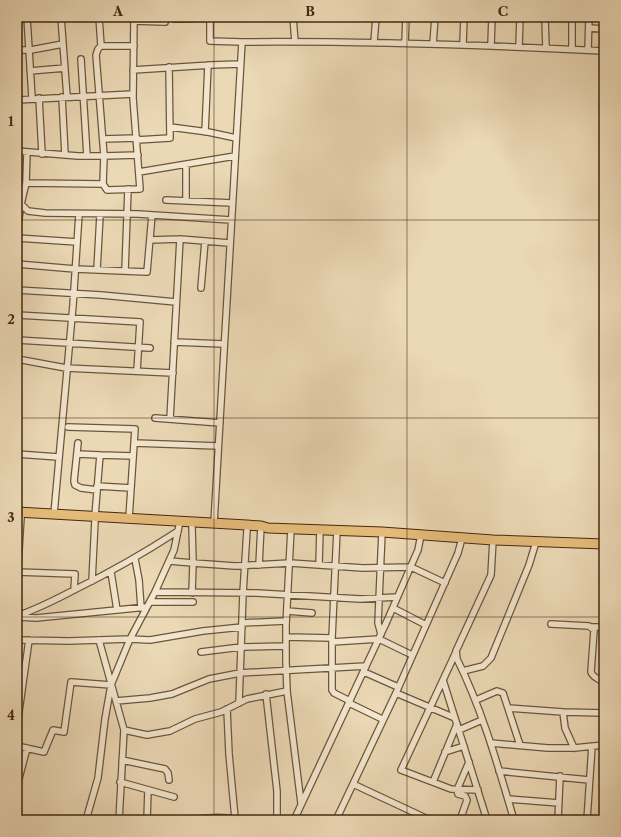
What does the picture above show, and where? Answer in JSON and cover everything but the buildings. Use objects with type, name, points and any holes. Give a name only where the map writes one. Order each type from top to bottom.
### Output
[{"type":"main road","points":[[18,515],[54,514],[178,528],[192,526],[247,530],[263,528]]},
{"type":"main road","points":[[18,515],[129,518],[214,523],[263,528],[320,529],[493,540],[604,544]]},
{"type":"street","points":[[61,17],[65,68],[64,155]]},
{"type":"street","points":[[99,17],[101,46],[96,55],[104,156],[103,184],[107,190],[140,189],[133,94],[134,19],[165,22]]},
{"type":"street","points":[[293,17],[295,42]]},
{"type":"street","points":[[374,42],[376,17]]},
{"type":"street","points":[[405,43],[406,17]]},
{"type":"street","points":[[433,44],[435,17]]},
{"type":"street","points":[[463,44],[464,17]]},
{"type":"street","points":[[491,46],[492,17]]},
{"type":"street","points":[[519,46],[520,17]]},
{"type":"street","points":[[545,17],[546,48]]},
{"type":"street","points":[[572,17],[572,49]]},
{"type":"street","points":[[588,50],[589,17]]},
{"type":"street","points":[[17,19],[27,18],[32,98]]},
{"type":"street","points":[[175,19],[210,18],[210,41],[463,44],[604,50]]},
{"type":"street","points":[[589,28],[604,28]]},
{"type":"street","points":[[214,523],[229,243],[242,42]]},
{"type":"street","points":[[17,50],[29,50],[63,44]]},
{"type":"street","points":[[101,46],[134,46]]},
{"type":"street","points":[[82,59],[87,156]]},
{"type":"street","points":[[133,70],[240,64]]},
{"type":"street","points":[[205,132],[208,65]]},
{"type":"street","points":[[103,140],[170,138],[169,67]]},
{"type":"street","points":[[30,71],[65,68]]},
{"type":"street","points":[[17,100],[32,98],[133,94]]},
{"type":"street","points":[[39,98],[42,154]]},
{"type":"street","points":[[170,127],[236,138]]},
{"type":"street","points":[[17,151],[42,154],[87,156],[138,155]]},
{"type":"street","points":[[17,232],[19,204],[26,183],[27,152]]},
{"type":"street","points":[[139,172],[235,156]]},
{"type":"street","points":[[186,165],[186,201]]},
{"type":"street","points":[[26,183],[103,184]]},
{"type":"street","points":[[125,271],[128,189]]},
{"type":"street","points":[[166,200],[232,203]]},
{"type":"street","points":[[19,204],[25,209],[34,212],[100,215],[152,215],[231,220]]},
{"type":"street","points":[[54,514],[66,368],[74,294],[78,214]]},
{"type":"street","points":[[97,270],[100,215]]},
{"type":"street","points":[[17,264],[75,269],[147,272],[152,215]]},
{"type":"street","points":[[17,238],[77,242]]},
{"type":"street","points":[[150,240],[180,239],[229,243]]},
{"type":"street","points":[[170,419],[180,239]]},
{"type":"street","points":[[201,288],[205,241]]},
{"type":"street","points":[[17,290],[176,302]]},
{"type":"street","points":[[17,315],[140,322],[137,371]]},
{"type":"street","points":[[17,340],[138,346],[150,348]]},
{"type":"street","points":[[174,342],[224,344]]},
{"type":"street","points":[[17,359],[66,368],[173,373]]},
{"type":"street","points":[[154,418],[220,423]]},
{"type":"street","points":[[68,427],[135,429],[129,518]]},
{"type":"street","points":[[78,443],[74,481],[75,485],[81,488],[131,488]]},
{"type":"street","points":[[134,443],[218,446]]},
{"type":"street","points":[[17,454],[58,457]]},
{"type":"street","points":[[77,454],[133,456]]},
{"type":"street","points":[[92,581],[100,455]]},
{"type":"street","points":[[17,582],[18,515]]},
{"type":"street","points":[[192,526],[192,593]]},
{"type":"street","points":[[17,617],[49,603],[135,559],[178,528]]},
{"type":"street","points":[[86,820],[98,778],[105,719],[111,685],[130,639],[146,606],[155,592],[174,550],[178,528]]},
{"type":"street","points":[[259,565],[263,528]]},
{"type":"street","points":[[291,529],[286,621],[286,670],[287,691],[301,804]]},
{"type":"street","points":[[319,565],[320,529]]},
{"type":"street","points":[[238,703],[247,530]]},
{"type":"street","points":[[337,530],[332,640],[333,692],[382,719]]},
{"type":"street","points":[[380,637],[378,627],[382,532]]},
{"type":"street","points":[[303,820],[294,819],[393,608],[418,550],[421,535]]},
{"type":"street","points":[[336,820],[445,583],[458,553],[462,538]]},
{"type":"street","points":[[478,790],[457,790],[401,770],[491,575],[493,540]]},
{"type":"street","points":[[463,671],[482,666],[491,658],[529,565],[536,542]]},
{"type":"street","points":[[135,559],[146,606]]},
{"type":"street","points":[[169,561],[245,565],[290,563],[380,568],[410,567],[445,583]]},
{"type":"street","points":[[17,572],[75,574],[74,590]]},
{"type":"street","points":[[111,572],[118,610]]},
{"type":"street","points":[[155,592],[243,593],[334,598],[397,597]]},
{"type":"street","points":[[17,617],[36,618],[193,602]]},
{"type":"street","points":[[393,608],[426,625]]},
{"type":"street","points":[[287,612],[312,614]]},
{"type":"street","points":[[17,640],[150,640],[242,625],[286,621]]},
{"type":"street","points":[[551,624],[604,627]]},
{"type":"street","points":[[592,627],[594,630],[594,635],[591,672],[595,678],[604,682]]},
{"type":"street","points":[[286,637],[332,640],[380,637],[412,655]]},
{"type":"street","points":[[17,726],[30,640]]},
{"type":"street","points":[[99,640],[124,730],[119,820]]},
{"type":"street","points":[[201,652],[241,647],[286,646]]},
{"type":"street","points":[[456,651],[457,658],[476,700],[491,743],[514,820]]},
{"type":"street","points":[[116,701],[150,698],[172,694],[209,679],[240,673],[286,670],[365,669],[397,690],[430,708],[455,718]]},
{"type":"street","points":[[443,680],[487,820]]},
{"type":"street","points":[[17,746],[44,752],[52,730],[64,732],[71,682],[111,685]]},
{"type":"street","points":[[124,730],[147,735],[170,731],[195,719],[227,709],[247,699],[287,691]]},
{"type":"street","points":[[476,700],[497,691],[503,693],[520,745]]},
{"type":"street","points":[[266,694],[277,791],[277,820]]},
{"type":"street","points":[[508,708],[604,713]]},
{"type":"street","points":[[227,709],[229,754],[235,818]]},
{"type":"street","points":[[564,712],[565,728],[574,748]]},
{"type":"street","points":[[433,782],[445,752],[458,727],[482,720]]},
{"type":"street","points":[[491,743],[548,748],[574,748],[604,745]]},
{"type":"street","points":[[445,752],[464,746]]},
{"type":"street","points":[[587,820],[592,746]]},
{"type":"street","points":[[17,786],[27,748]]},
{"type":"street","points":[[122,760],[165,769],[168,773],[168,780]]},
{"type":"street","points":[[457,790],[469,762]]},
{"type":"street","points":[[499,771],[589,780]]},
{"type":"street","points":[[558,820],[560,776]]},
{"type":"street","points":[[120,782],[174,797]]},
{"type":"street","points":[[353,784],[430,820]]},
{"type":"street","points":[[147,820],[148,790]]},
{"type":"street","points":[[457,790],[458,794],[465,796],[467,800],[460,820]]},
{"type":"street","points":[[508,799],[559,803]]},
{"type":"street","points":[[191,820],[210,817],[250,820]]}]
